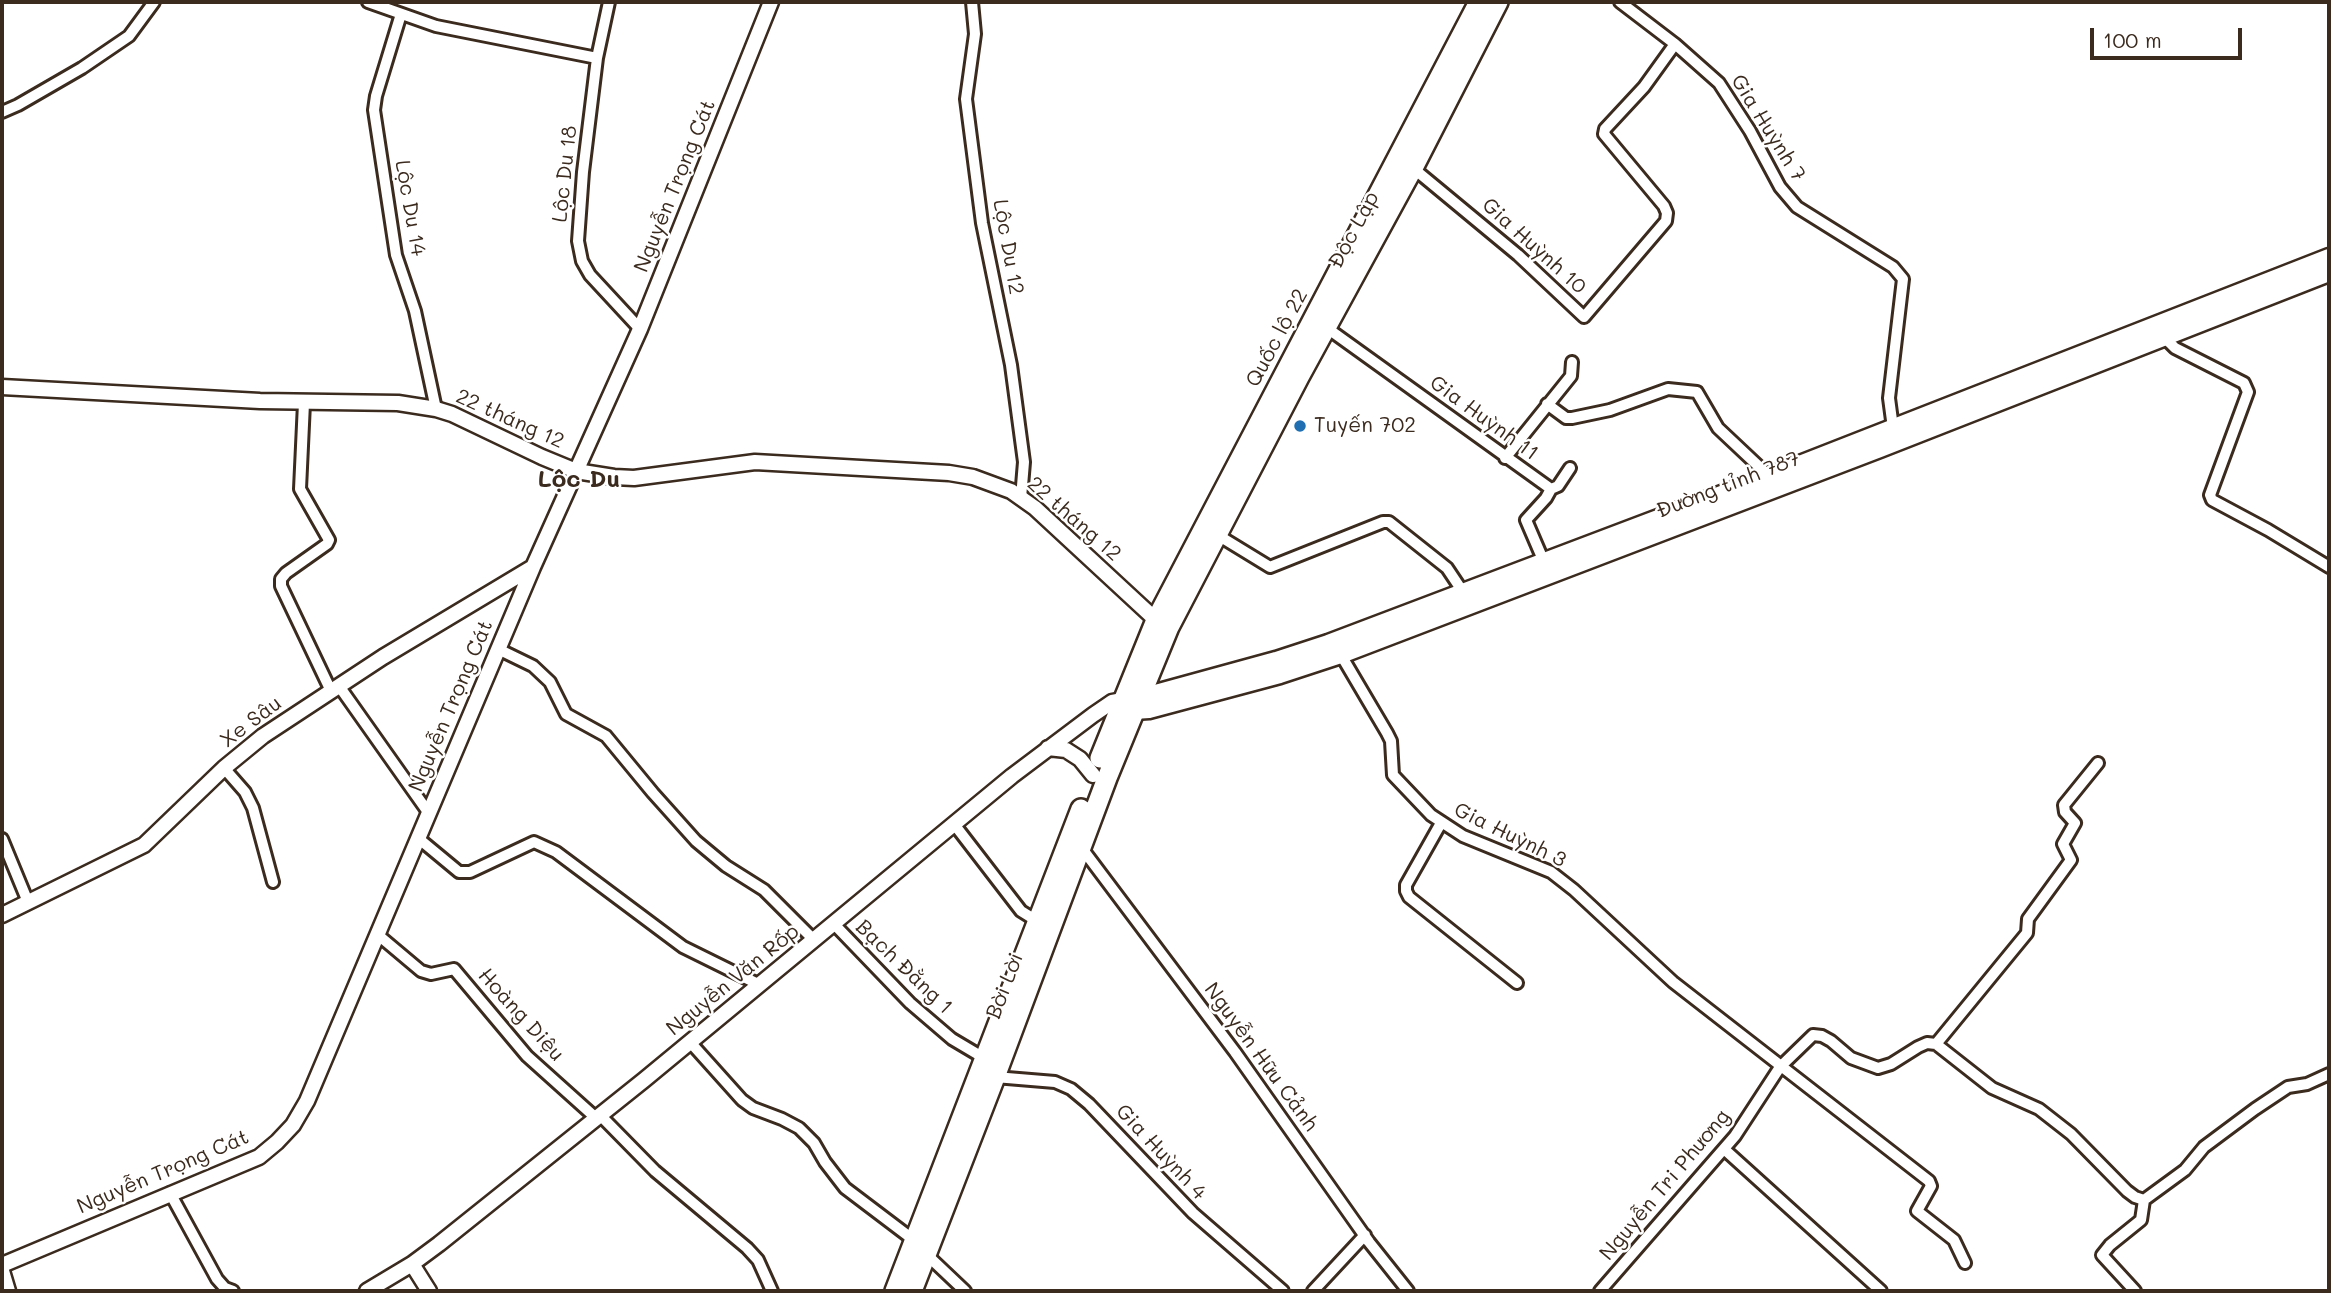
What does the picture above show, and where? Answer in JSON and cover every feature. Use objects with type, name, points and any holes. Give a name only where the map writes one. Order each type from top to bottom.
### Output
[{"type":"highway","name":"Quốc lộ 22","points":[[1133,702],[1141,663],[1479,2]]},
{"type":"highway","name":"Độc Lập","points":[[1162,624],[1216,534],[1413,168],[1498,2]]},
{"type":"highway","name":"Bời Lời","points":[[912,1291],[920,1248],[984,1058],[1093,775],[1133,702]]},
{"type":"highway","name":"Bời Lời","points":[[895,1291],[920,1248],[995,1077],[1133,702]]},
{"type":"main road","name":"Đường tỉnh 787","points":[[1133,702],[1302,652],[1544,562],[2329,257]]},
{"type":"main road","name":"Đường tỉnh 787","points":[[1133,702],[1149,710],[1280,675],[1341,655],[1738,504],[2329,273]]},
{"type":"street","points":[[2,112],[82,68],[129,36],[154,2]]},
{"type":"street","points":[[368,2],[436,26],[597,58]]},
{"type":"street","name":"Lộc Du 18","points":[[609,2],[597,58],[583,172],[578,241],[582,261],[590,275],[640,329]]},
{"type":"street","name":"Nguyễn Trọng Cát","points":[[2,1265],[258,1157],[293,1125],[307,1101],[533,567],[640,329],[771,2]]},
{"type":"street","name":"Lộc Du 12","points":[[972,2],[975,34],[966,99],[982,223],[1011,365],[1024,462],[1021,498]]},
{"type":"street","name":"Gia Huỳnh 7","points":[[1620,2],[1675,44],[1719,83],[1750,131],[1780,187],[1797,207],[1893,267],[1903,279],[1889,398],[1893,428]]},
{"type":"street","name":"Lộc Du 14","points":[[401,14],[374,110],[396,255],[415,311],[436,409]]},
{"type":"street","name":"Gia Huỳnh 10","points":[[1413,168],[1518,255],[1584,317],[1666,220],[1664,206],[1607,141],[1604,134],[1605,129],[1637,95],[1675,44]]},
{"type":"street","name":"Gia Huỳnh 11","points":[[1327,328],[1551,489]]},
{"type":"street","points":[[2165,338],[2175,348],[2244,383],[2248,392],[2210,495],[2215,503],[2329,567]]},
{"type":"street","points":[[1505,458],[1570,376],[1572,362]]},
{"type":"street","name":"22 tháng 12","points":[[2,387],[304,403],[398,403],[452,414],[576,471],[634,478],[755,462],[949,473],[995,483],[1021,498],[1162,624]]},
{"type":"street","points":[[1547,404],[1566,418],[1572,418],[1610,410],[1668,389],[1697,392],[1718,428],[1769,476]]},
{"type":"street","points":[[304,403],[300,489],[329,540],[286,573],[281,579],[281,586],[335,689],[428,812]]},
{"type":"street","points":[[1544,562],[1526,520],[1551,489],[1558,486],[1570,468]]},
{"type":"street","points":[[1216,534],[1270,566],[1389,522],[1447,568],[1463,592]]},
{"type":"street","name":"Xe Sâu","points":[[2,915],[144,845],[224,768],[263,736],[398,647],[533,567]]},
{"type":"street","points":[[498,649],[533,666],[550,682],[566,714],[606,736],[696,841],[726,866],[764,890],[814,940]]},
{"type":"street","name":"Gia Huỳnh 3","points":[[1341,655],[1391,741],[1393,775],[1441,823],[1491,849],[1551,872],[1673,982],[1929,1181],[1931,1186],[1917,1211],[1954,1240],[1965,1263]]},
{"type":"street","name":"Nguyễn Văn Rốp","points":[[367,1291],[412,1264],[598,1117],[1048,748],[1112,702],[1133,702]]},
{"type":"street","points":[[1048,748],[1066,750],[1080,759],[1093,775]]},
{"type":"street","points":[[2098,763],[2064,805],[2065,812],[2075,823],[2063,844],[2071,860],[2028,919],[2027,933],[1936,1044],[1992,1088],[2039,1109],[2071,1134],[2127,1191],[2144,1200]]},
{"type":"street","points":[[224,768],[245,792],[253,808],[273,883]]},
{"type":"street","points":[[1441,823],[1406,885],[1406,891],[1409,897],[1517,983]]},
{"type":"street","points":[[954,824],[1021,911],[1037,921]]},
{"type":"street","points":[[418,838],[459,872],[470,872],[534,842],[555,852],[683,947],[761,985]]},
{"type":"street","points":[[2,839],[28,902]]},
{"type":"street","name":"Nguyễn Hữu Cảnh","points":[[1081,847],[1235,1052],[1364,1235],[1408,1291]]},
{"type":"street","name":"Bạch Đằng 1","points":[[834,924],[910,1003],[952,1040],[984,1058]]},
{"type":"street","name":"Hoàng Diệu","points":[[377,934],[421,971],[431,974],[454,969],[527,1056],[655,1171],[747,1248],[758,1260],[772,1291]]},
{"type":"street","name":"Nguyễn Tri Phương","points":[[1600,1291],[1724,1149],[1780,1067],[1813,1035],[1822,1036],[1851,1058],[1878,1068],[1891,1064],[1917,1046],[1936,1044]]},
{"type":"street","points":[[690,1042],[742,1100],[753,1108],[799,1128],[814,1143],[845,1188],[920,1248],[965,1291]]},
{"type":"street","points":[[2135,1291],[2102,1255],[2141,1220],[2144,1200],[2185,1170],[2204,1147],[2255,1109],[2288,1087],[2307,1084],[2329,1074]]},
{"type":"street","name":"Gia Huỳnh 4","points":[[995,1077],[1055,1082],[1071,1089],[1089,1104],[1193,1213],[1283,1291]]},
{"type":"street","points":[[1724,1149],[1881,1291]]},
{"type":"street","points":[[170,1193],[217,1279],[225,1288],[233,1291]]},
{"type":"street","points":[[1314,1291],[1364,1235]]},
{"type":"street","points":[[412,1264],[429,1291]]},
{"type":"street","points":[[2,1271],[8,1291]]},
{"type":"place","name":"Tuyến 702","points":[[1300,426]]},
{"type":"district","name":"Lộc Du","points":[[579,480]]}]
